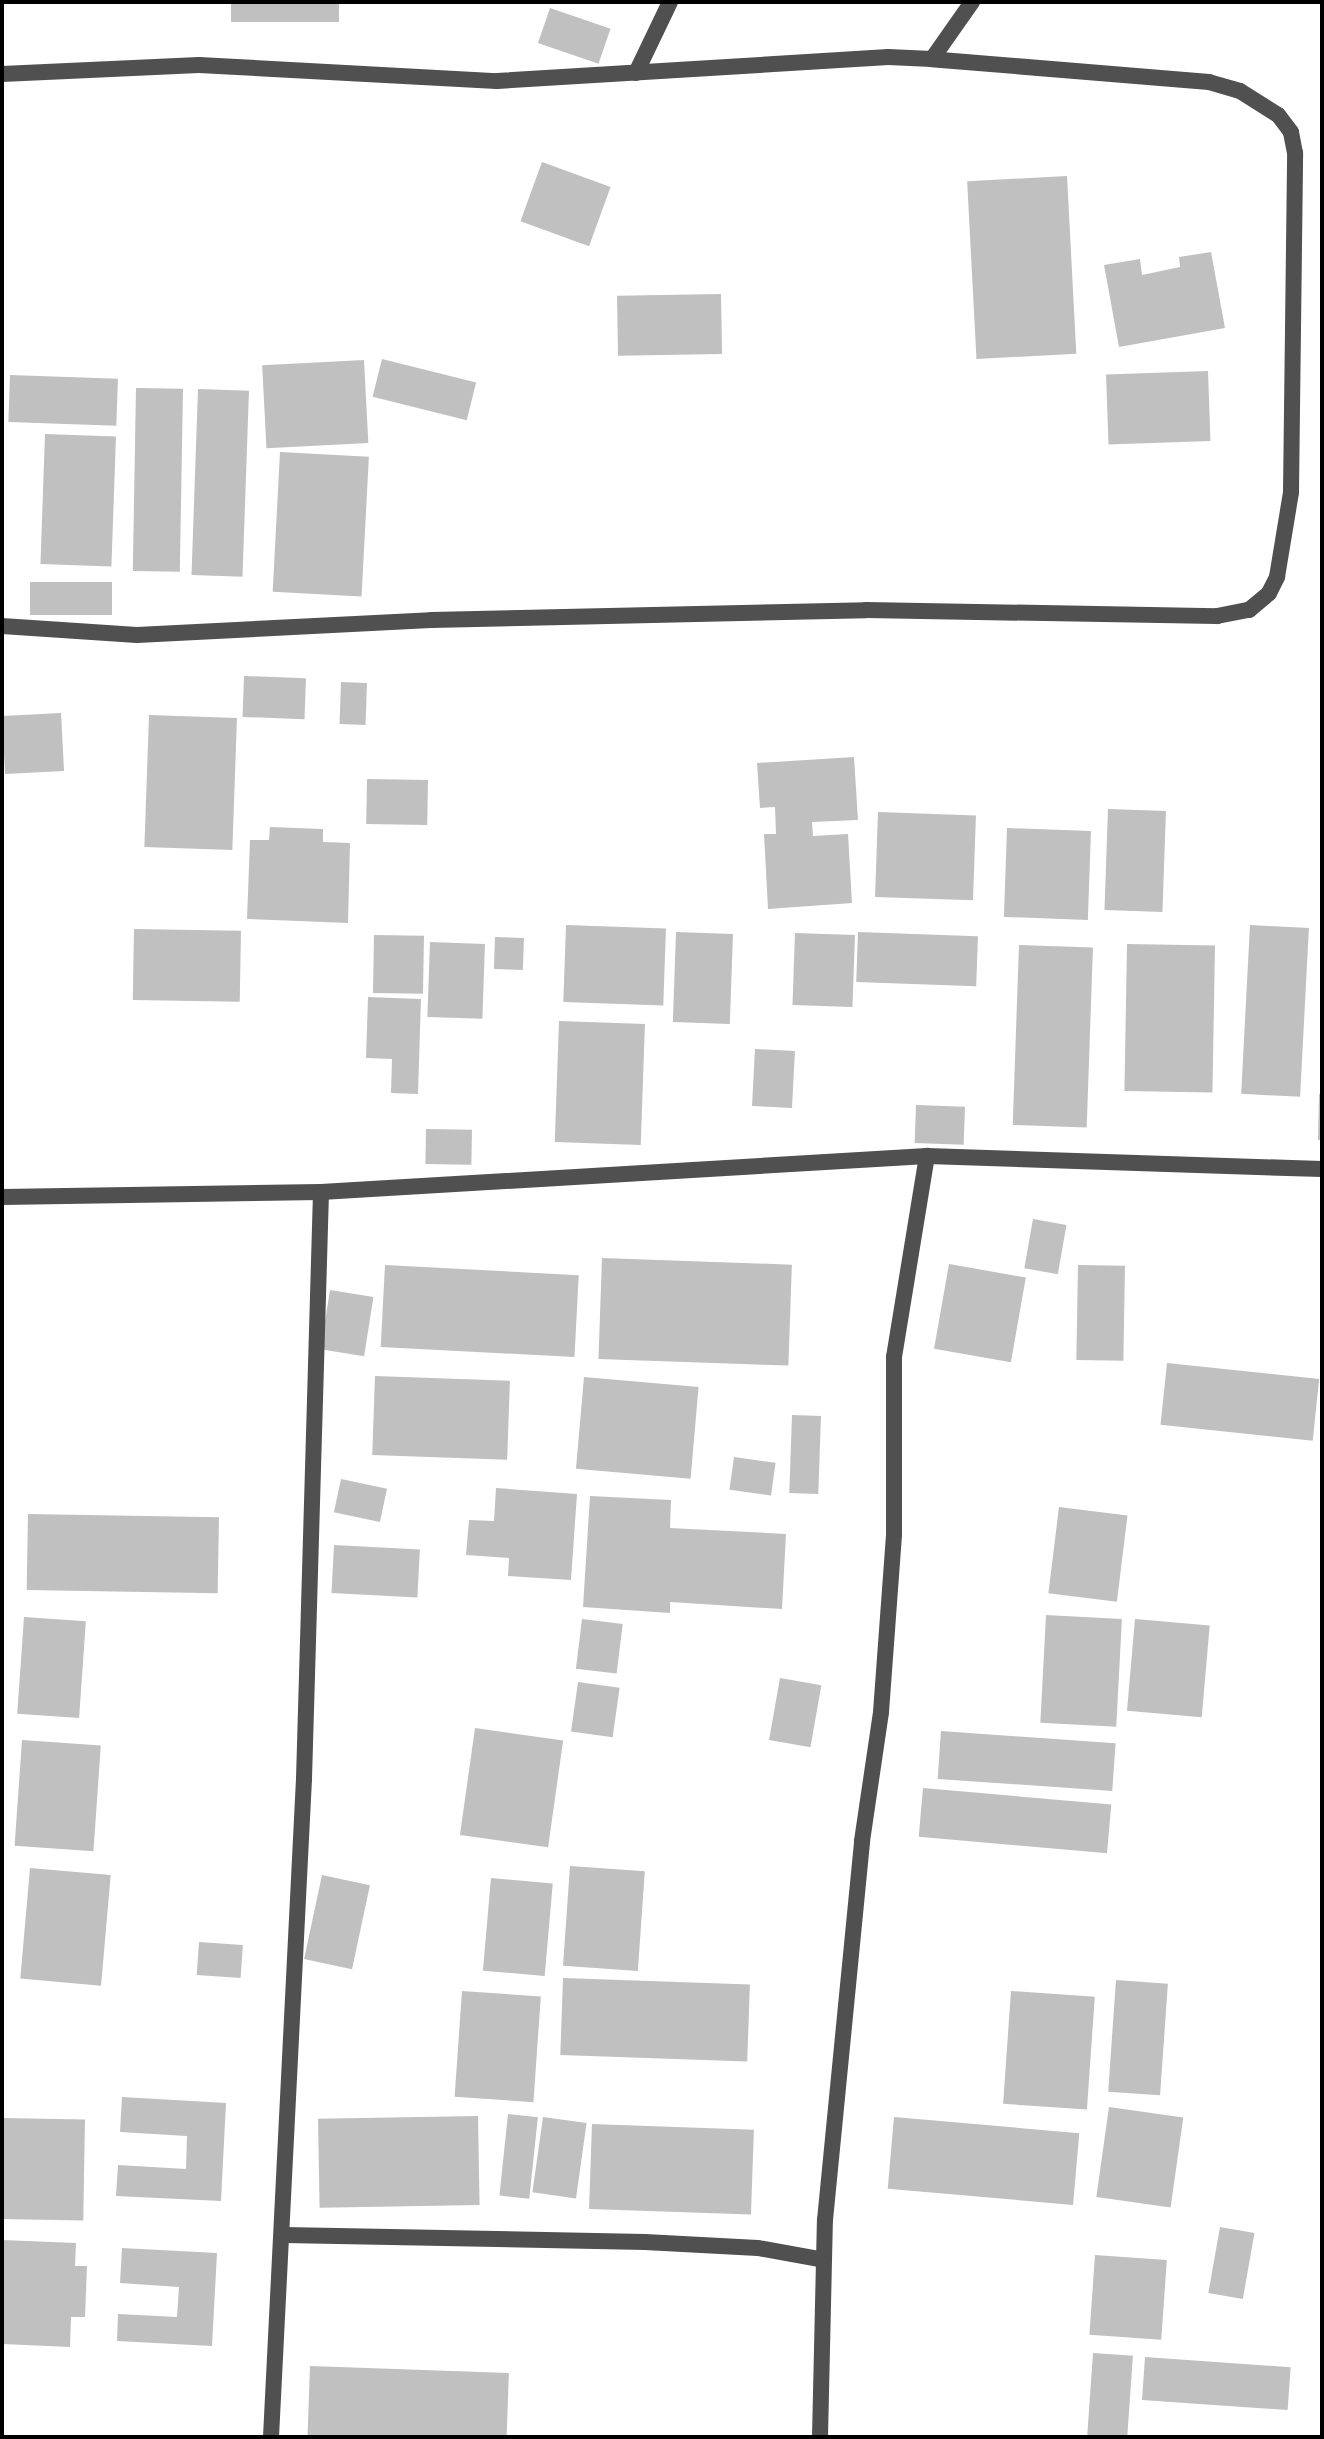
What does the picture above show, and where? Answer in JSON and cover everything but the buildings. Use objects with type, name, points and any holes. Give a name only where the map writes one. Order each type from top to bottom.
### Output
[{"type":"street","points":[[636,73],[670,2]]},
{"type":"street","points":[[932,59],[972,2]]},
{"type":"street","points":[[2,74],[199,65],[497,81],[932,59],[1209,82],[1240,91],[1278,115],[1291,132],[1291,492],[1277,577],[1269,593],[1249,610],[1217,616],[835,611],[431,620],[137,635],[2,626]]},
{"type":"street","points":[[2,1197],[321,1192],[927,1156],[1322,1169]]},
{"type":"street","points":[[820,2437],[824,2260],[862,1841],[881,1712],[894,1535],[898,1318],[927,1156]]},
{"type":"street","points":[[271,2437],[284,2235],[304,1779],[321,1192]]},
{"type":"street","points":[[284,2235],[687,2244],[758,2248],[824,2260]]}]
